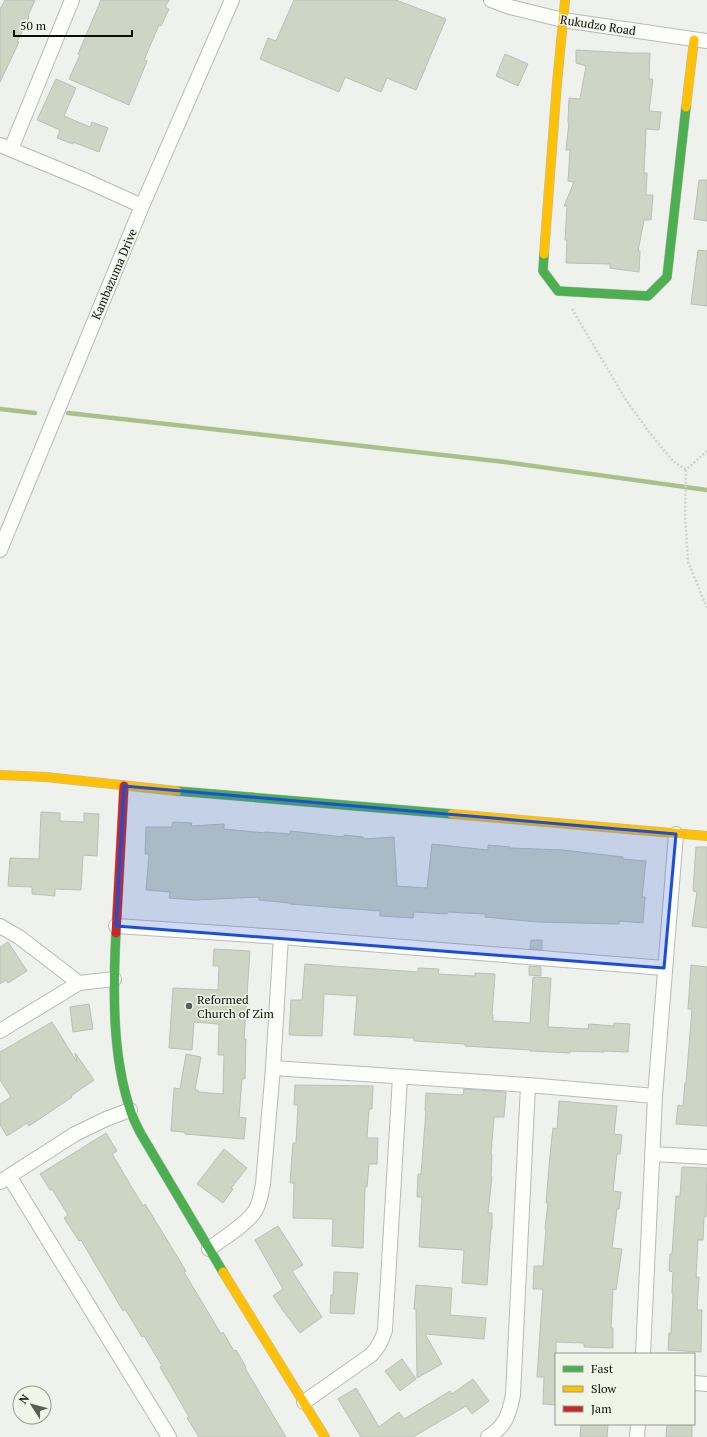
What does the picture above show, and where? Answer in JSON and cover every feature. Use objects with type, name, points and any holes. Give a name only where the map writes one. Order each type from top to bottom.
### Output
[{"type":"street","points":[[72,0],[6,147],[142,206]]},
{"type":"street","name":"Kambazuma Drive","points":[[0,550],[142,206],[232,0]]},
{"type":"street","name":"Rukudzo Road","points":[[491,0],[510,7],[563,20],[700,41]]},
{"type":"street","points":[[564,0],[543,271],[558,291],[648,296],[667,277],[700,41]]},
{"type":"street","points":[[0,775],[46,777],[124,786],[707,836]]},
{"type":"street","points":[[124,786],[114,979],[118,1053],[122,1080],[130,1110],[141,1134],[209,1249],[325,1437]]},
{"type":"street","points":[[643,1353],[655,1096],[664,968],[676,834]]},
{"type":"street","points":[[0,926],[19,937],[79,983]]},
{"type":"street","points":[[116,926],[664,968]]},
{"type":"street","points":[[209,1249],[246,1221],[255,1211],[260,1200],[263,1184],[273,1068],[281,938]]},
{"type":"street","points":[[0,1031],[79,983],[114,979]]},
{"type":"street","points":[[273,1068],[528,1085],[655,1096]]},
{"type":"street","points":[[304,1402],[371,1355],[378,1348],[386,1330],[400,1077]]},
{"type":"street","points":[[488,1437],[504,1423],[509,1411],[512,1395],[528,1085]]},
{"type":"street","points":[[130,1110],[75,1134],[4,1179],[169,1437]]},
{"type":"street","points":[[652,1154],[707,1157]]},
{"type":"street","points":[[695,1383],[707,1384]]},
{"type":"street","points":[[637,1437],[638,1425]]},
{"type":"path","points":[[558,291],[576,314],[630,407],[673,461],[686,470]]},
{"type":"path","points":[[707,451],[686,470],[685,515],[688,562],[707,608]]},
{"type":"highlighted area","points":[[124,786],[676,834],[664,968],[116,926]]},
{"type":"building","points":[[5,0],[35,0],[17,42],[19,42],[0,82],[0,9]]},
{"type":"building","points":[[101,0],[169,0],[165,7],[169,9],[161,26],[159,25],[144,60],[147,61],[129,105],[69,79]]},
{"type":"building","points":[[294,0],[396,0],[446,19],[416,90],[387,78],[381,92],[345,77],[339,92],[260,59],[268,38],[276,41]]},
{"type":"building","points":[[576,50],[650,53],[649,79],[653,79],[649,111],[661,112],[659,130],[646,129],[644,173],[647,173],[646,195],[653,195],[651,220],[644,220],[638,251],[640,251],[639,272],[610,268],[610,264],[566,263],[567,240],[565,240],[567,206],[564,206],[574,182],[568,181],[570,150],[566,150],[569,122],[569,98],[580,99],[586,66],[576,63]]},
{"type":"building","points":[[505,54],[528,64],[518,86],[496,76]]},
{"type":"building","points":[[56,79],[76,88],[64,116],[90,127],[92,122],[108,128],[99,152],[73,142],[73,144],[57,138],[60,130],[37,120]]},
{"type":"building","points":[[699,180],[707,180],[707,221],[694,219]]},
{"type":"building","points":[[698,250],[707,251],[707,306],[691,304]]},
{"type":"building","points":[[41,812],[60,813],[60,821],[84,822],[84,813],[99,814],[97,856],[83,855],[81,890],[55,889],[55,896],[32,894],[32,887],[8,886],[10,858],[39,859]]},
{"type":"building","points":[[173,822],[192,823],[191,826],[224,824],[224,829],[265,833],[290,834],[290,831],[344,837],[344,835],[363,837],[363,839],[394,837],[397,886],[427,888],[432,844],[488,850],[488,845],[510,848],[563,850],[646,861],[642,897],[645,897],[643,923],[619,921],[619,924],[537,922],[485,917],[485,914],[447,912],[447,914],[414,912],[413,918],[380,916],[380,911],[259,900],[259,897],[195,900],[169,898],[170,892],[146,890],[149,854],[145,854],[146,827],[172,827]]},
{"type":"building","points":[[696,847],[707,847],[707,928],[692,926],[697,892],[693,891]]},
{"type":"building","points":[[531,940],[542,940],[542,950],[530,949]]},
{"type":"building","points":[[8,942],[27,971],[8,983],[6,980],[0,984],[0,947]]},
{"type":"building","points":[[214,949],[250,951],[244,1039],[246,1039],[245,1079],[242,1079],[239,1117],[246,1118],[244,1139],[185,1134],[185,1132],[171,1131],[174,1088],[180,1089],[186,1054],[201,1057],[195,1090],[198,1090],[198,1092],[223,1094],[224,1055],[218,1055],[219,1024],[194,1022],[192,1050],[169,1048],[173,988],[218,990],[219,966],[213,966]]},
{"type":"building","points":[[305,964],[418,972],[418,968],[439,969],[438,974],[475,976],[475,973],[495,974],[492,1015],[493,1021],[530,1023],[533,977],[551,978],[548,1027],[588,1029],[589,1024],[614,1026],[614,1023],[630,1024],[628,1052],[570,1051],[570,1053],[530,1051],[465,1046],[465,1044],[414,1041],[414,1038],[354,1035],[357,996],[324,994],[322,1036],[289,1035],[291,1000],[302,1000]]},
{"type":"building","points":[[691,965],[707,967],[707,1126],[676,1124],[678,1105],[683,1106],[686,1083],[692,1009],[688,1009]]},
{"type":"building","points":[[529,966],[541,967],[541,976],[529,975]]},
{"type":"building","points":[[89,1004],[93,1029],[73,1032],[70,1007]]},
{"type":"building","points":[[52,1022],[77,1062],[75,1053],[94,1080],[29,1126],[27,1123],[7,1136],[0,1125],[0,1104],[11,1097],[0,1080],[0,1052]]},
{"type":"building","points":[[295,1085],[373,1086],[372,1109],[369,1109],[367,1138],[378,1138],[377,1164],[369,1164],[367,1187],[365,1187],[363,1248],[332,1246],[333,1219],[293,1218],[294,1183],[290,1183],[293,1143],[296,1143],[298,1105],[294,1105]]},
{"type":"building","points":[[464,1089],[506,1092],[504,1117],[494,1117],[491,1154],[492,1177],[488,1213],[492,1213],[492,1229],[487,1285],[462,1283],[464,1250],[419,1247],[422,1197],[417,1197],[418,1174],[421,1174],[426,1093],[463,1095]]},
{"type":"building","points":[[559,1101],[617,1106],[614,1134],[622,1135],[620,1154],[617,1154],[613,1191],[621,1192],[619,1209],[617,1209],[612,1248],[622,1249],[616,1290],[613,1289],[611,1328],[613,1328],[613,1348],[584,1347],[584,1343],[556,1342],[555,1405],[543,1404],[544,1377],[537,1377],[543,1289],[533,1289],[534,1266],[543,1266],[550,1155],[553,1128],[557,1129]]},
{"type":"building","points":[[106,1133],[117,1151],[112,1154],[143,1206],[145,1204],[186,1271],[184,1272],[221,1334],[223,1332],[234,1351],[236,1350],[286,1437],[199,1437],[187,1418],[189,1417],[160,1367],[162,1366],[144,1336],[142,1337],[125,1309],[123,1311],[81,1240],[79,1241],[64,1218],[68,1215],[52,1189],[50,1190],[40,1174]]},
{"type":"building","points":[[224,1149],[247,1168],[231,1188],[233,1189],[223,1203],[197,1184]]},
{"type":"building","points":[[682,1167],[707,1168],[706,1217],[704,1217],[703,1240],[698,1240],[696,1277],[699,1277],[697,1310],[702,1310],[701,1352],[668,1350],[669,1333],[671,1333],[673,1293],[673,1272],[669,1271],[670,1254],[672,1254],[676,1196],[680,1196]]},
{"type":"building","points":[[278,1226],[303,1265],[292,1271],[322,1317],[300,1333],[273,1296],[283,1289],[255,1240]]},
{"type":"building","points":[[334,1272],[358,1273],[354,1314],[330,1313],[331,1295],[333,1295]]},
{"type":"building","points":[[416,1285],[452,1288],[450,1315],[486,1318],[484,1339],[425,1334],[442,1364],[417,1378],[416,1309],[414,1309]]},
{"type":"building","points":[[402,1359],[416,1379],[400,1391],[385,1371]]},
{"type":"building","points":[[473,1379],[489,1401],[472,1414],[466,1406],[413,1437],[361,1437],[338,1399],[356,1388],[379,1427],[399,1412],[404,1419],[450,1391],[452,1394]]},
{"type":"building","points":[[581,1425],[608,1425],[607,1437],[580,1437]]},
{"type":"building","points":[[667,1425],[692,1425],[692,1437],[666,1437]]},
{"type":"waterway","points":[[0,409],[35,413]]},
{"type":"waterway","points":[[68,413],[505,462],[707,490]]},
{"type":"traffic: fast","points":[[544,254],[543,271],[558,291],[648,296],[667,277],[686,107]]},
{"type":"traffic: fast","points":[[177,791],[452,814]]},
{"type":"traffic: fast","points":[[116,933],[114,977],[115,1022],[120,1067],[131,1112],[141,1134],[223,1272]]},
{"type":"traffic: slow","points":[[544,254],[565,0]]},
{"type":"traffic: slow","points":[[686,107],[694,40]]},
{"type":"traffic: slow","points":[[0,775],[46,777],[177,791]]},
{"type":"traffic: slow","points":[[452,814],[707,836]]},
{"type":"traffic: slow","points":[[223,1272],[325,1437]]},
{"type":"traffic: jam","points":[[116,933],[124,786]]},
{"type":"place","name":"Reformed Church of Zim","points":[[189,1006]]}]
